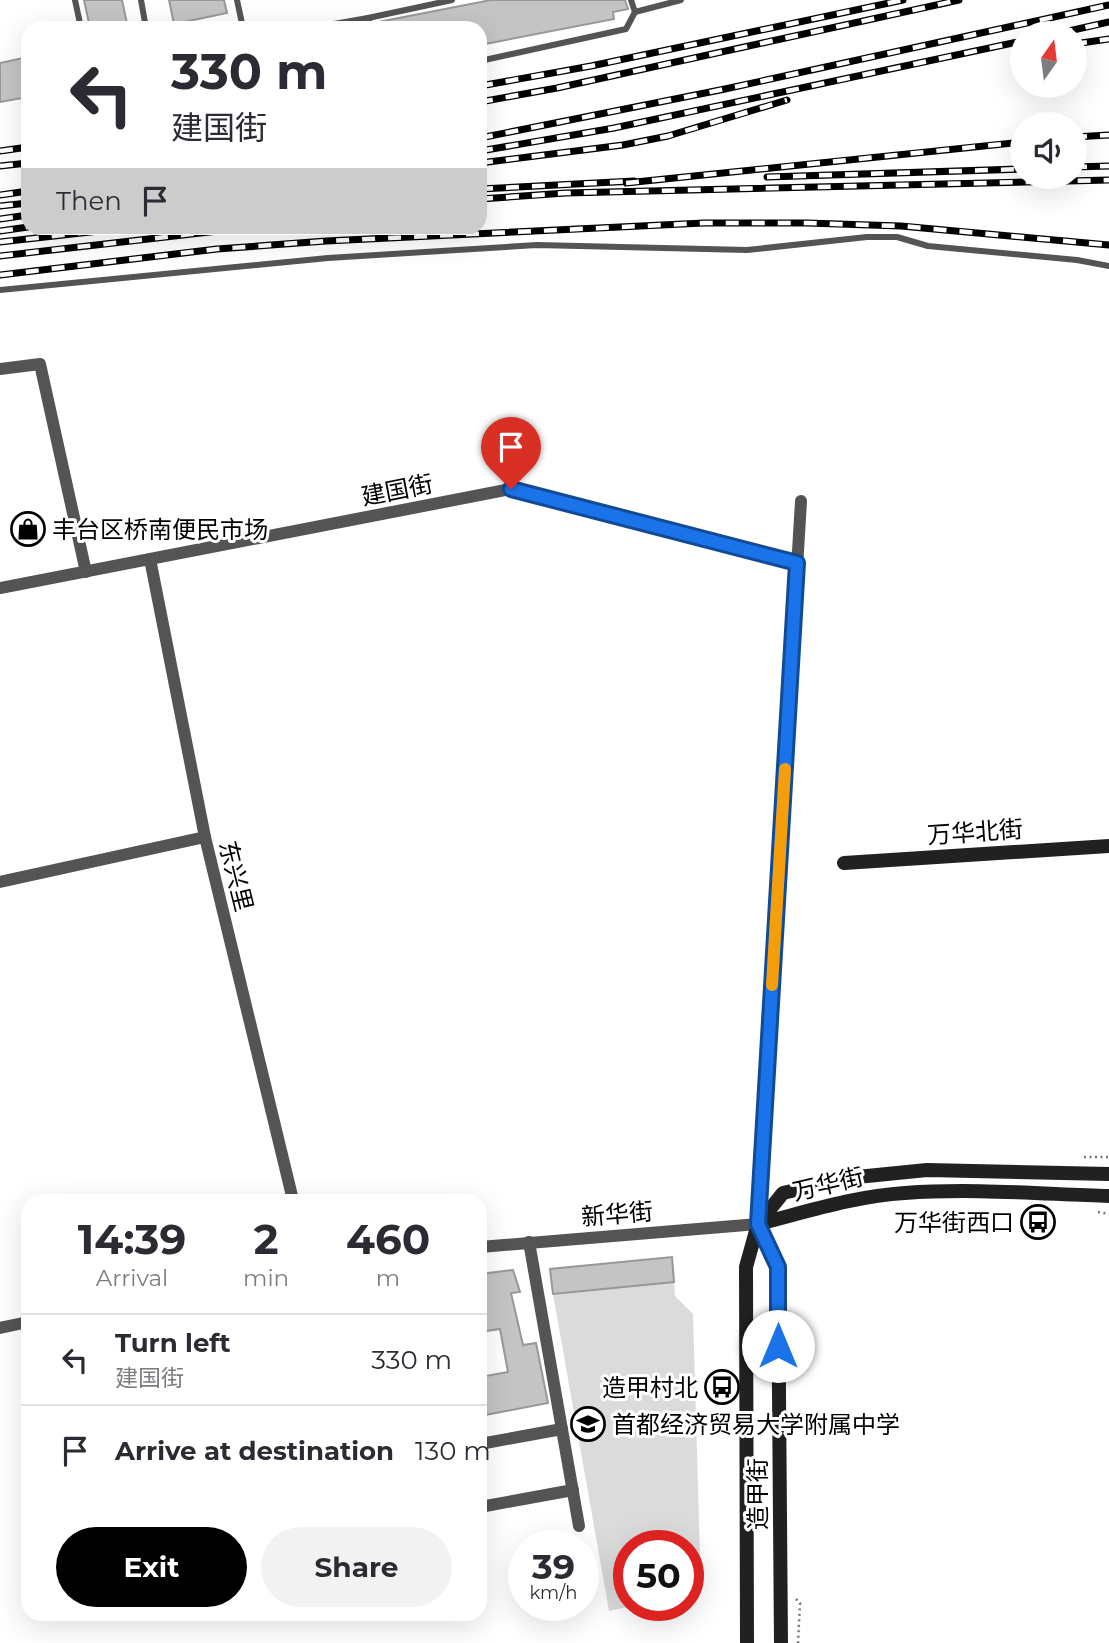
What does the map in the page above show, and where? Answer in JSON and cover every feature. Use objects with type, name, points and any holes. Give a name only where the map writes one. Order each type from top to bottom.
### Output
[{"type":"main road","name":"万华北街","points":[[844,863],[1109,846]]},
{"type":"main road","name":"万华街","points":[[758,1224],[783,1193],[847,1178],[928,1170],[1109,1174]]},
{"type":"main road","name":"万华街","points":[[758,1224],[864,1198],[905,1193],[1109,1196]]},
{"type":"main road","name":"造甲街","points":[[747,1643],[746,1267],[758,1224]]},
{"type":"main road","name":"造甲街","points":[[758,1224],[778,1267],[781,1643]]},
{"type":"street","points":[[0,369],[40,364],[86,572]]},
{"type":"street","name":"建国街","points":[[0,588],[511,489],[797,563]]},
{"type":"street","name":"造甲街","points":[[758,1224],[801,501]]},
{"type":"street","name":"东兴里","points":[[150,559],[205,837],[292,1194]]},
{"type":"street","points":[[0,881],[205,837]]},
{"type":"street","name":"新华街","points":[[487,1246],[758,1224]]},
{"type":"street","points":[[530,1242],[579,1526]]},
{"type":"street","points":[[0,1328],[21,1324]]},
{"type":"street","points":[[487,1443],[562,1429]]},
{"type":"street","points":[[487,1506],[573,1490]]},
{"type":"lane","points":[[75,0],[80,21]]},
{"type":"lane","points":[[141,0],[145,21]]},
{"type":"lane","points":[[237,0],[242,21]]},
{"type":"lane","points":[[355,21],[453,0]]},
{"type":"lane","points":[[487,59],[626,29],[635,12],[632,0]]},
{"type":"lane","points":[[635,12],[681,0]]},
{"type":"lane","points":[[0,290],[328,257],[537,245],[747,250],[867,237],[897,237],[928,246],[1077,260],[1109,266]]},
{"type":"shaded area","points":[[674,1282],[675,1296],[693,1314],[699,1530],[613,1530],[613,1610],[609,1611],[599,1554],[599,1530],[595,1530],[553,1294]]},
{"type":"building","points":[[84,0],[122,0],[126,21],[88,21]]},
{"type":"building","points":[[169,0],[224,0],[227,13],[188,21],[173,21]]},
{"type":"building","points":[[491,0],[625,0],[628,9],[613,12],[614,19],[487,44],[487,21],[383,21]]},
{"type":"building","points":[[21,58],[21,98],[0,102],[0,63]]},
{"type":"building","points":[[672,1257],[674,1282],[553,1294],[550,1269]]},
{"type":"building","points":[[513,1270],[520,1292],[511,1293],[523,1345],[536,1343],[548,1403],[487,1415],[487,1376],[508,1372],[500,1329],[487,1331],[487,1273]]},
{"type":"railway","points":[[487,85],[591,66],[903,0]]},
{"type":"railway","points":[[487,101],[557,88],[959,0]]},
{"type":"railway","points":[[487,137],[725,89],[1109,5]]},
{"type":"railway","points":[[1087,27],[1109,22]]},
{"type":"railway","points":[[1087,42],[1109,39]]},
{"type":"railway","points":[[487,150],[614,128],[1010,44]]},
{"type":"railway","points":[[487,162],[623,145],[668,136],[787,100]]},
{"type":"railway","points":[[1087,136],[1109,135]]},
{"type":"railway","points":[[626,183],[1010,143]]},
{"type":"railway","points":[[0,151],[21,148]]},
{"type":"railway","points":[[0,166],[21,164]]},
{"type":"railway","points":[[1087,167],[1109,166]]},
{"type":"railway","points":[[767,177],[1010,169]]},
{"type":"railway","points":[[487,199],[566,193],[1109,180]]},
{"type":"railway","points":[[487,189],[634,181]]},
{"type":"railway","points":[[0,195],[21,192]]},
{"type":"railway","points":[[0,206],[21,204]]},
{"type":"railway","points":[[0,219],[21,216]]},
{"type":"railway","points":[[487,233],[704,223],[807,223],[901,226],[1109,245]]},
{"type":"railway","points":[[0,231],[21,228]]},
{"type":"railway","points":[[0,242],[63,235]]},
{"type":"railway","points":[[0,256],[183,235]]},
{"type":"railway","points":[[0,275],[217,249],[452,235]]},
{"type":"slow traffic","points":[[772,985],[785,769]]},
{"type":"place","name":"丰台区桥南便民市场","points":[[28,529]]},
{"type":"place","name":"万华街西口","points":[[1038,1222]]},
{"type":"place","name":"造甲村北","points":[[722,1387]]},
{"type":"place","name":"首都经济贸易大学附属中学","points":[[588,1424]]},
{"type":"route","points":[[511,489],[797,563],[758,1224],[778,1267],[778,1346]]}]
